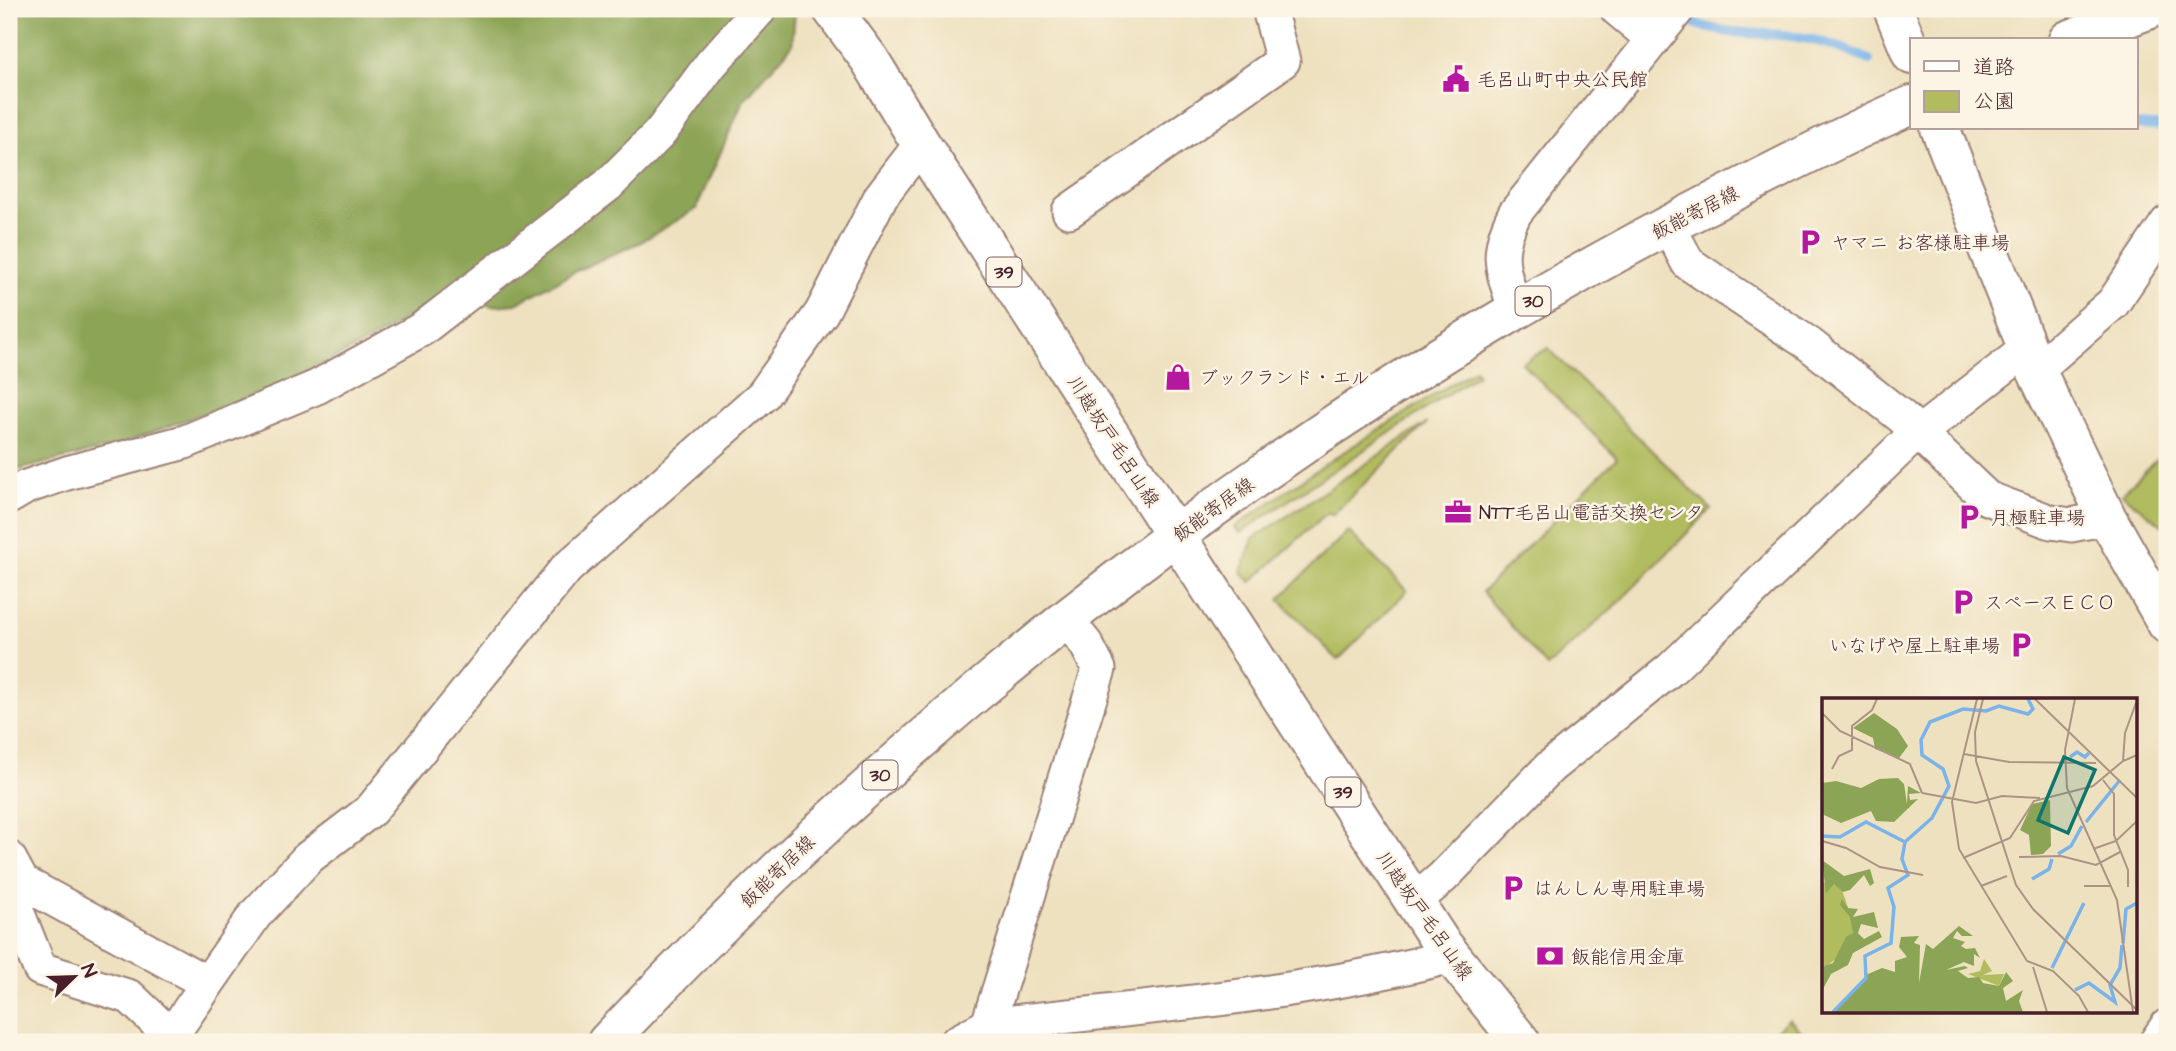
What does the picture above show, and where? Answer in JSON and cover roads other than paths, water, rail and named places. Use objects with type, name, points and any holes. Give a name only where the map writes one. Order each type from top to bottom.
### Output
[{"type":"main road","name":"川越坂戸毛呂山線","points":[[832,9],[870,60],[921,144],[1414,902],[1451,956],[1521,1042]]},
{"type":"main road","points":[[1893,9],[1910,50]]},
{"type":"main road","points":[[2073,38],[2150,9]]},
{"type":"main road","name":"飯能寄居線","points":[[607,1042],[687,958],[804,844],[965,699],[1176,535],[1307,442],[1516,311],[1668,225],[1910,106]]},
{"type":"main road","points":[[1941,130],[2031,360],[2107,519],[2167,624]]},
{"type":"street","points":[[9,497],[26,487],[57,477],[185,442],[317,387],[422,329],[608,185],[660,133],[711,64],[760,9]]},
{"type":"street","points":[[1069,211],[1283,61],[1269,9]]},
{"type":"street","points":[[1617,9],[1653,39]]},
{"type":"street","points":[[1516,311],[1500,265],[1503,237],[1515,213],[1678,9]]},
{"type":"street","points":[[9,891],[40,969],[130,997],[171,1039],[255,915],[308,858],[371,810],[566,569],[762,396],[822,312],[881,196],[921,144]]},
{"type":"street","points":[[1414,902],[1443,877],[1550,767],[1671,669],[1919,433],[2113,303],[2167,223]]},
{"type":"street","points":[[1668,225],[1688,263],[1809,344],[1919,433],[1987,498],[2051,522],[2071,525],[2107,519]]},
{"type":"street","points":[[988,1025],[1099,669],[1086,644],[1066,619]]},
{"type":"street","points":[[9,858],[22,882],[207,983]]},
{"type":"street","points":[[957,1042],[988,1025],[1278,991],[1451,956]]},
{"type":"street","points":[[2156,1042],[2167,1027]]},
{"type":"waterway","points":[[1689,21],[1727,31],[1811,39],[1869,60]]},
{"type":"waterway","points":[[2138,125],[2167,127]]},
{"type":"place","name":"毛呂山町中央公民館","points":[[1456,79]]},
{"type":"place","name":"ヤマニ お客様駐車場","points":[[1810,242]]},
{"type":"place","name":"ブックランド・エル","points":[[1178,377]]},
{"type":"place","name":"NTT毛呂山電話交換センタ","points":[[1458,512]]},
{"type":"place","name":"月極駐車場","points":[[1969,517]]},
{"type":"place","name":"スペースＥＣＯ","points":[[1963,602]]},
{"type":"place","name":"いなげや屋上駐車場","points":[[2021,645]]},
{"type":"place","name":"はんしん専用駐車場","points":[[1513,888]]},
{"type":"place","name":"飯能信用金庫","points":[[1550,956]]}]
